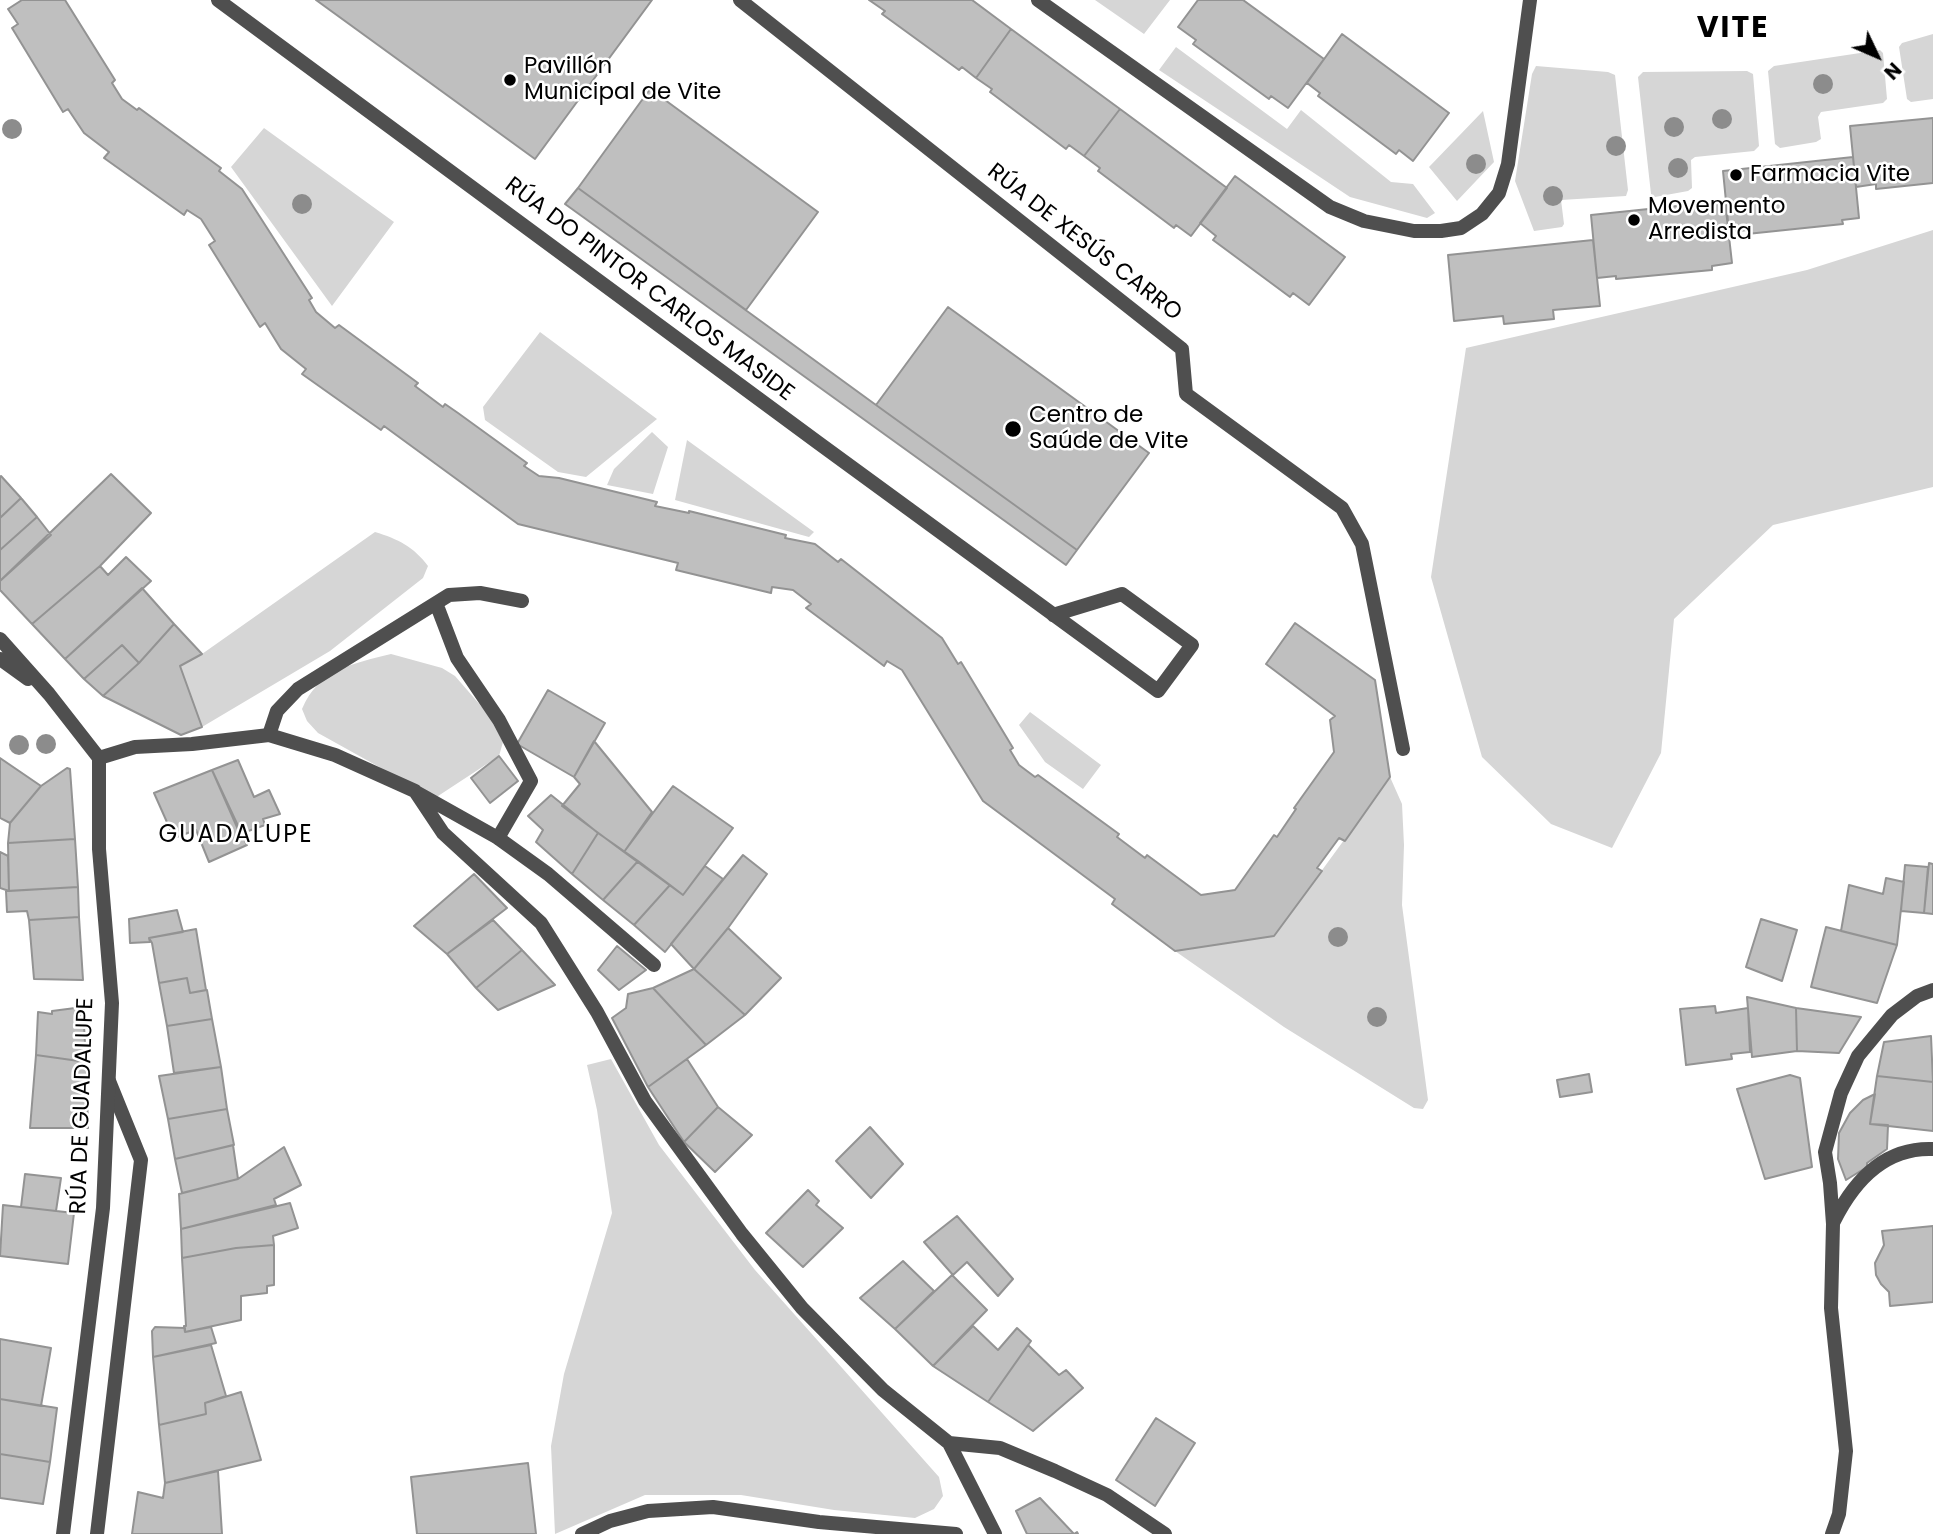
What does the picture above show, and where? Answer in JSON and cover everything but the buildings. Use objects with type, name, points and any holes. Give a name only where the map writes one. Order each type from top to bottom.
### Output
[{"type":"street","name":"RÚA DO PINTOR CARLOS MASIDE","points":[[218,0],[1053,615],[1158,691],[1192,645],[1122,594],[1053,615]]},
{"type":"street","name":"RÚA DE XESÚS CARRO","points":[[740,0],[1182,349],[1186,394],[1342,508],[1362,544],[1403,749]]},
{"type":"street","points":[[1038,0],[1330,207],[1388,228],[1441,231],[1461,228],[1482,214],[1499,193],[1508,164],[1530,0]]},
{"type":"street","points":[[269,734],[277,711],[298,689],[449,595],[480,593],[522,601]]},
{"type":"street","points":[[436,604],[457,659],[499,720],[531,781],[498,838]]},
{"type":"street","points":[[0,639],[49,694],[99,758],[135,747],[192,744],[269,734],[335,755],[415,791],[498,838],[548,874],[654,965]]},
{"type":"street","points":[[0,659],[49,694]]},
{"type":"street","name":"RÚA DE GUADALUPE","points":[[62,1534],[103,1209],[111,1003],[99,849],[99,758]]},
{"type":"street","points":[[415,791],[443,833],[541,923],[597,1012],[645,1101],[742,1234],[802,1308],[883,1390],[948,1443],[995,1534]]},
{"type":"street","points":[[1832,1534],[1839,1514],[1846,1451],[1831,1308],[1833,1224],[1825,1152],[1841,1093],[1858,1056],[1892,1014],[1917,996],[1933,990]]},
{"type":"street","points":[[97,1534],[141,1160],[109,1081]]},
{"type":"street","points":[[1833,1224],[1848,1194],[1889,1157],[1913,1148],[1933,1149]]},
{"type":"street","points":[[948,1443],[1000,1448],[1055,1471],[1107,1495],[1165,1534]]},
{"type":"street","points":[[582,1534],[610,1521],[648,1511],[713,1507],[819,1521],[956,1534]]},
{"type":"shaded area","points":[[1095,0],[1170,0],[1144,34]]},
{"type":"shaded area","points":[[1933,34],[1933,99],[1911,102],[1907,99],[1899,47],[1902,43]]},
{"type":"shaded area","points":[[1176,47],[1287,129],[1301,110],[1391,182],[1413,184],[1435,213],[1427,218],[1350,197],[1159,70]]},
{"type":"shaded area","points":[[1880,50],[1883,53],[1887,99],[1883,103],[1821,112],[1818,117],[1821,139],[1780,148],[1775,144],[1768,71],[1774,66]]},
{"type":"shaded area","points":[[1536,66],[1608,72],[1615,75],[1628,190],[1626,196],[1561,200],[1564,224],[1562,227],[1534,231],[1515,181],[1532,74]]},
{"type":"shaded area","points":[[1747,71],[1753,74],[1759,146],[1754,151],[1695,157],[1691,160],[1692,188],[1655,197],[1651,194],[1638,77],[1643,72]]},
{"type":"shaded area","points":[[1483,111],[1494,162],[1457,201],[1429,167]]},
{"type":"shaded area","points":[[264,128],[394,222],[332,306],[231,167]]},
{"type":"shaded area","points":[[1933,230],[1933,487],[1773,525],[1674,619],[1661,753],[1612,848],[1551,824],[1482,757],[1431,577],[1466,348],[1807,270]]},
{"type":"shaded area","points":[[540,332],[657,419],[586,477],[558,472],[485,420],[483,407]]},
{"type":"shaded area","points":[[652,432],[668,447],[653,494],[607,485],[614,469]]},
{"type":"shaded area","points":[[687,440],[814,532],[809,537],[675,500]]},
{"type":"shaded area","points":[[375,532],[398,541],[417,554],[428,566],[423,578],[330,651],[202,727],[180,666],[202,654]]},
{"type":"shaded area","points":[[391,654],[442,668],[455,676],[488,714],[503,742],[499,756],[435,798],[318,733],[307,721],[302,709],[318,685],[338,670]]},
{"type":"shaded area","points":[[1030,712],[1101,765],[1083,789],[1045,762],[1019,725]]},
{"type":"shaded area","points":[[1390,777],[1402,804],[1402,905],[1428,1100],[1423,1109],[1414,1108],[1284,1027],[1175,951],[1274,936]]},
{"type":"shaded area","points":[[611,1059],[659,1145],[755,1270],[939,1477],[943,1496],[934,1509],[915,1518],[834,1510],[741,1495],[645,1495],[555,1534],[551,1446],[564,1374],[612,1213],[597,1110],[587,1065]]},
{"type":"place","name":"Pavillón Municipal de Vite","points":[[510,80]]},
{"type":"place","name":"Farmacia Vite","points":[[1736,175]]},
{"type":"place","name":"Movemento Arredista","points":[[1634,220]]},
{"type":"place","name":"Centro de Saúde de Vite","points":[[1013,429]]},
{"type":"district","name":"VITE","points":[[1733,29]]},
{"type":"district","name":"GUADALUPE","points":[[236,836]]}]
